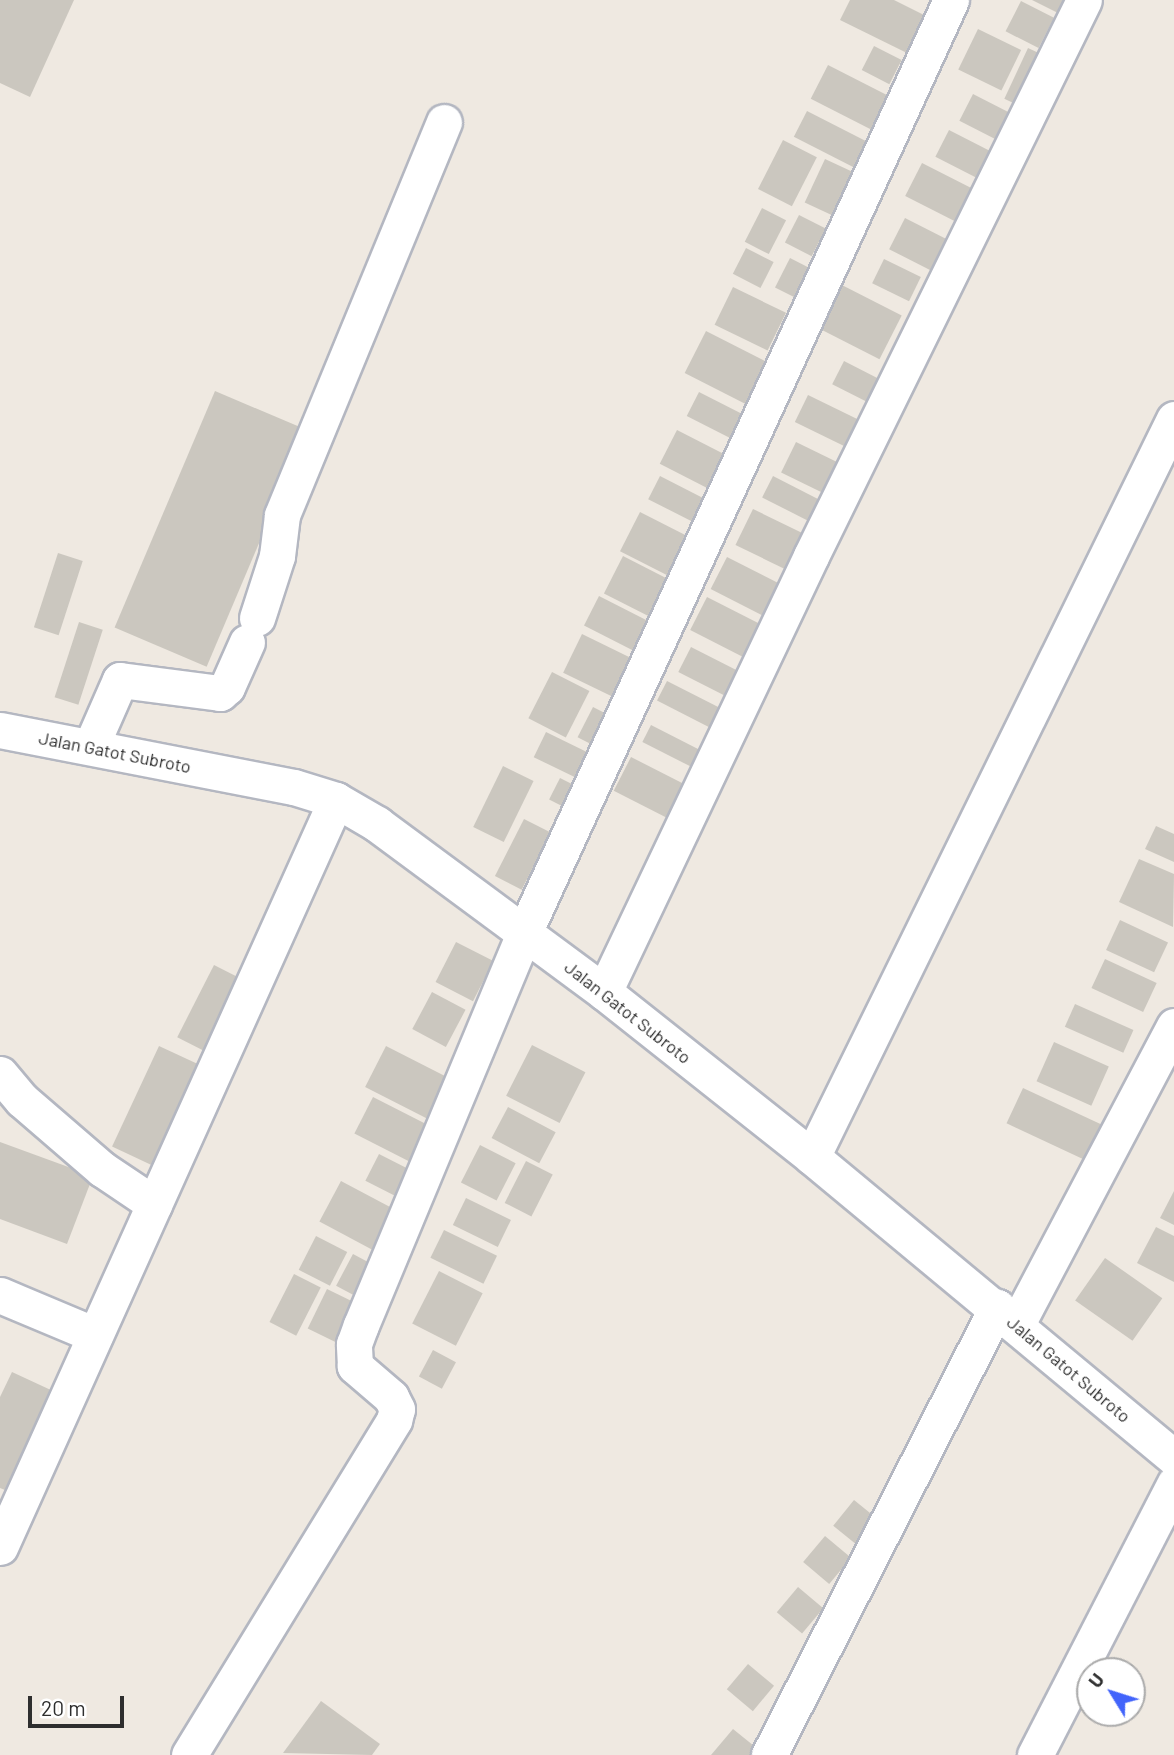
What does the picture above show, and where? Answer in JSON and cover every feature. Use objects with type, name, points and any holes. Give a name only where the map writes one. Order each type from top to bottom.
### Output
[{"type":"street","points":[[190,1755],[394,1420],[397,1409],[391,1397],[355,1366],[354,1344],[524,933],[951,0]]},
{"type":"street","points":[[604,992],[817,543],[1084,0]]},
{"type":"street","points":[[91,746],[120,680],[220,693],[228,687],[252,630],[277,556],[282,515],[444,122]]},
{"type":"street","points":[[812,1157],[1174,419]]},
{"type":"street","name":"Jalan Gatot Subroto","points":[[0,730],[91,746],[336,800],[428,859],[604,992],[1007,1315],[1174,1458]]},
{"type":"street","points":[[0,1547],[336,800]]},
{"type":"street","points":[[769,1755],[1007,1315],[1174,1026]]},
{"type":"street","points":[[0,1074],[22,1100],[102,1169],[154,1204]]},
{"type":"street","points":[[0,1295],[95,1335]]},
{"type":"street","points":[[1035,1755],[1174,1484]]},
{"type":"building","points":[[0,0],[74,0],[30,97],[0,83]]},
{"type":"building","points":[[850,0],[894,0],[928,17],[909,54],[840,20]]},
{"type":"building","points":[[1032,0],[1065,0],[1058,13]]},
{"type":"building","points":[[1021,1],[1054,18],[1039,48],[1006,31]]},
{"type":"building","points":[[978,29],[1021,50],[1001,90],[958,69]]},
{"type":"building","points":[[874,46],[902,60],[889,84],[862,70]]},
{"type":"building","points":[[1028,48],[1052,59],[1028,110],[1004,99]]},
{"type":"building","points":[[828,65],[891,97],[874,131],[811,99]]},
{"type":"building","points":[[973,94],[1013,114],[999,141],[959,121]]},
{"type":"building","points":[[807,111],[871,144],[858,170],[794,137]]},
{"type":"building","points":[[949,130],[999,155],[985,182],[935,157]]},
{"type":"building","points":[[783,140],[817,157],[792,206],[758,189]]},
{"type":"building","points":[[825,159],[857,174],[836,217],[805,203]]},
{"type":"building","points":[[922,163],[978,192],[961,225],[905,196]]},
{"type":"building","points":[[762,208],[786,220],[769,254],[745,242]]},
{"type":"building","points":[[799,215],[826,229],[812,256],[785,243]]},
{"type":"building","points":[[905,218],[957,244],[941,276],[889,249]]},
{"type":"building","points":[[746,248],[774,262],[760,288],[733,274]]},
{"type":"building","points":[[790,258],[815,271],[800,300],[775,287]]},
{"type":"building","points":[[884,259],[921,277],[909,301],[872,283]]},
{"type":"building","points":[[834,281],[902,316],[879,359],[812,325]]},
{"type":"building","points":[[733,287],[786,313],[768,351],[715,325]]},
{"type":"building","points":[[706,331],[768,363],[747,405],[685,373]]},
{"type":"building","points":[[844,361],[889,384],[878,407],[832,384]]},
{"type":"building","points":[[215,391],[307,430],[207,667],[115,628]]},
{"type":"building","points":[[699,392],[742,414],[730,438],[687,416]]},
{"type":"building","points":[[808,395],[863,422],[850,449],[795,422]]},
{"type":"building","points":[[677,430],[728,456],[711,490],[660,464]]},
{"type":"building","points":[[796,442],[847,467],[832,498],[781,473]]},
{"type":"building","points":[[660,476],[705,499],[694,522],[648,499]]},
{"type":"building","points":[[773,476],[824,502],[813,523],[762,497]]},
{"type":"building","points":[[753,509],[807,535],[789,571],[735,545]]},
{"type":"building","points":[[640,512],[697,541],[677,580],[620,551]]},
{"type":"building","points":[[58,553],[83,561],[59,635],[34,627]]},
{"type":"building","points":[[623,556],[674,582],[655,619],[604,593]]},
{"type":"building","points":[[727,557],[783,586],[767,618],[711,589]]},
{"type":"building","points":[[599,596],[657,626],[642,655],[584,625]]},
{"type":"building","points":[[707,597],[767,627],[750,660],[690,630]]},
{"type":"building","points":[[79,622],[103,630],[78,705],[55,697]]},
{"type":"building","points":[[582,634],[641,663],[622,702],[563,673]]},
{"type":"building","points":[[691,647],[738,671],[726,696],[678,672]]},
{"type":"building","points":[[552,672],[589,691],[566,737],[528,718]]},
{"type":"building","points":[[667,681],[723,710],[713,729],[657,701]]},
{"type":"building","points":[[593,707],[617,719],[602,750],[578,737]]},
{"type":"building","points":[[651,725],[705,753],[697,770],[642,742]]},
{"type":"building","points":[[546,732],[591,754],[579,779],[534,757]]},
{"type":"building","points":[[631,757],[689,787],[672,820],[614,791]]},
{"type":"building","points":[[503,766],[534,781],[504,842],[473,827]]},
{"type":"building","points":[[560,778],[582,789],[571,811],[549,799]]},
{"type":"building","points":[[524,819],[551,833],[522,890],[495,876]]},
{"type":"building","points":[[1156,826],[1174,834],[1174,862],[1145,849]]},
{"type":"building","points":[[1139,859],[1174,874],[1173,927],[1119,902]]},
{"type":"building","points":[[1120,920],[1168,942],[1154,972],[1106,950]]},
{"type":"building","points":[[456,942],[493,961],[473,1001],[436,982]]},
{"type":"building","points":[[1105,959],[1157,983],[1143,1012],[1091,988]]},
{"type":"building","points":[[214,965],[242,979],[205,1051],[177,1037]]},
{"type":"building","points":[[432,992],[466,1010],[446,1047],[412,1029]]},
{"type":"building","points":[[1075,1004],[1133,1030],[1123,1053],[1065,1027]]},
{"type":"building","points":[[1054,1042],[1109,1066],[1091,1106],[1037,1081]]},
{"type":"building","points":[[532,1045],[585,1072],[560,1123],[506,1096]]},
{"type":"building","points":[[159,1046],[199,1065],[152,1165],[112,1147]]},
{"type":"building","points":[[386,1046],[454,1081],[433,1121],[365,1087]]},
{"type":"building","points":[[1023,1088],[1101,1124],[1084,1160],[1007,1123]]},
{"type":"building","points":[[373,1097],[431,1127],[412,1163],[354,1134]]},
{"type":"building","points":[[508,1107],[556,1132],[539,1163],[492,1138]]},
{"type":"building","points":[[0,1142],[93,1176],[67,1244],[0,1219]]},
{"type":"building","points":[[480,1145],[516,1163],[497,1201],[461,1182]]},
{"type":"building","points":[[379,1154],[422,1176],[408,1203],[365,1181]]},
{"type":"building","points":[[526,1161],[553,1175],[531,1216],[505,1203]]},
{"type":"building","points":[[341,1181],[404,1214],[382,1255],[319,1222]]},
{"type":"building","points":[[1174,1191],[1174,1225],[1160,1218]]},
{"type":"building","points":[[466,1198],[511,1220],[498,1247],[453,1225]]},
{"type":"building","points":[[1156,1227],[1174,1236],[1174,1282],[1137,1263]]},
{"type":"building","points":[[444,1230],[497,1256],[483,1284],[430,1258]]},
{"type":"building","points":[[316,1236],[347,1252],[330,1286],[299,1270]]},
{"type":"building","points":[[353,1254],[376,1266],[359,1298],[336,1286]]},
{"type":"building","points":[[1105,1258],[1162,1298],[1133,1341],[1075,1301]]},
{"type":"building","points":[[439,1271],[483,1293],[456,1346],[412,1324]]},
{"type":"building","points":[[294,1274],[321,1288],[296,1336],[269,1322]]},
{"type":"building","points":[[327,1289],[360,1305],[341,1345],[308,1329]]},
{"type":"building","points":[[433,1350],[456,1362],[442,1389],[419,1376]]},
{"type":"building","points":[[12,1372],[53,1391],[5,1490],[0,1488],[0,1397]]},
{"type":"building","points":[[854,1500],[880,1521],[859,1546],[833,1526]]},
{"type":"building","points":[[825,1536],[851,1558],[829,1584],[803,1562]]},
{"type":"building","points":[[798,1587],[823,1608],[802,1633],[777,1612]]},
{"type":"building","points":[[748,1664],[774,1686],[753,1711],[727,1689]]},
{"type":"building","points":[[321,1701],[380,1744],[372,1755],[283,1753]]},
{"type":"building","points":[[733,1729],[759,1750],[755,1755],[711,1755]]}]
